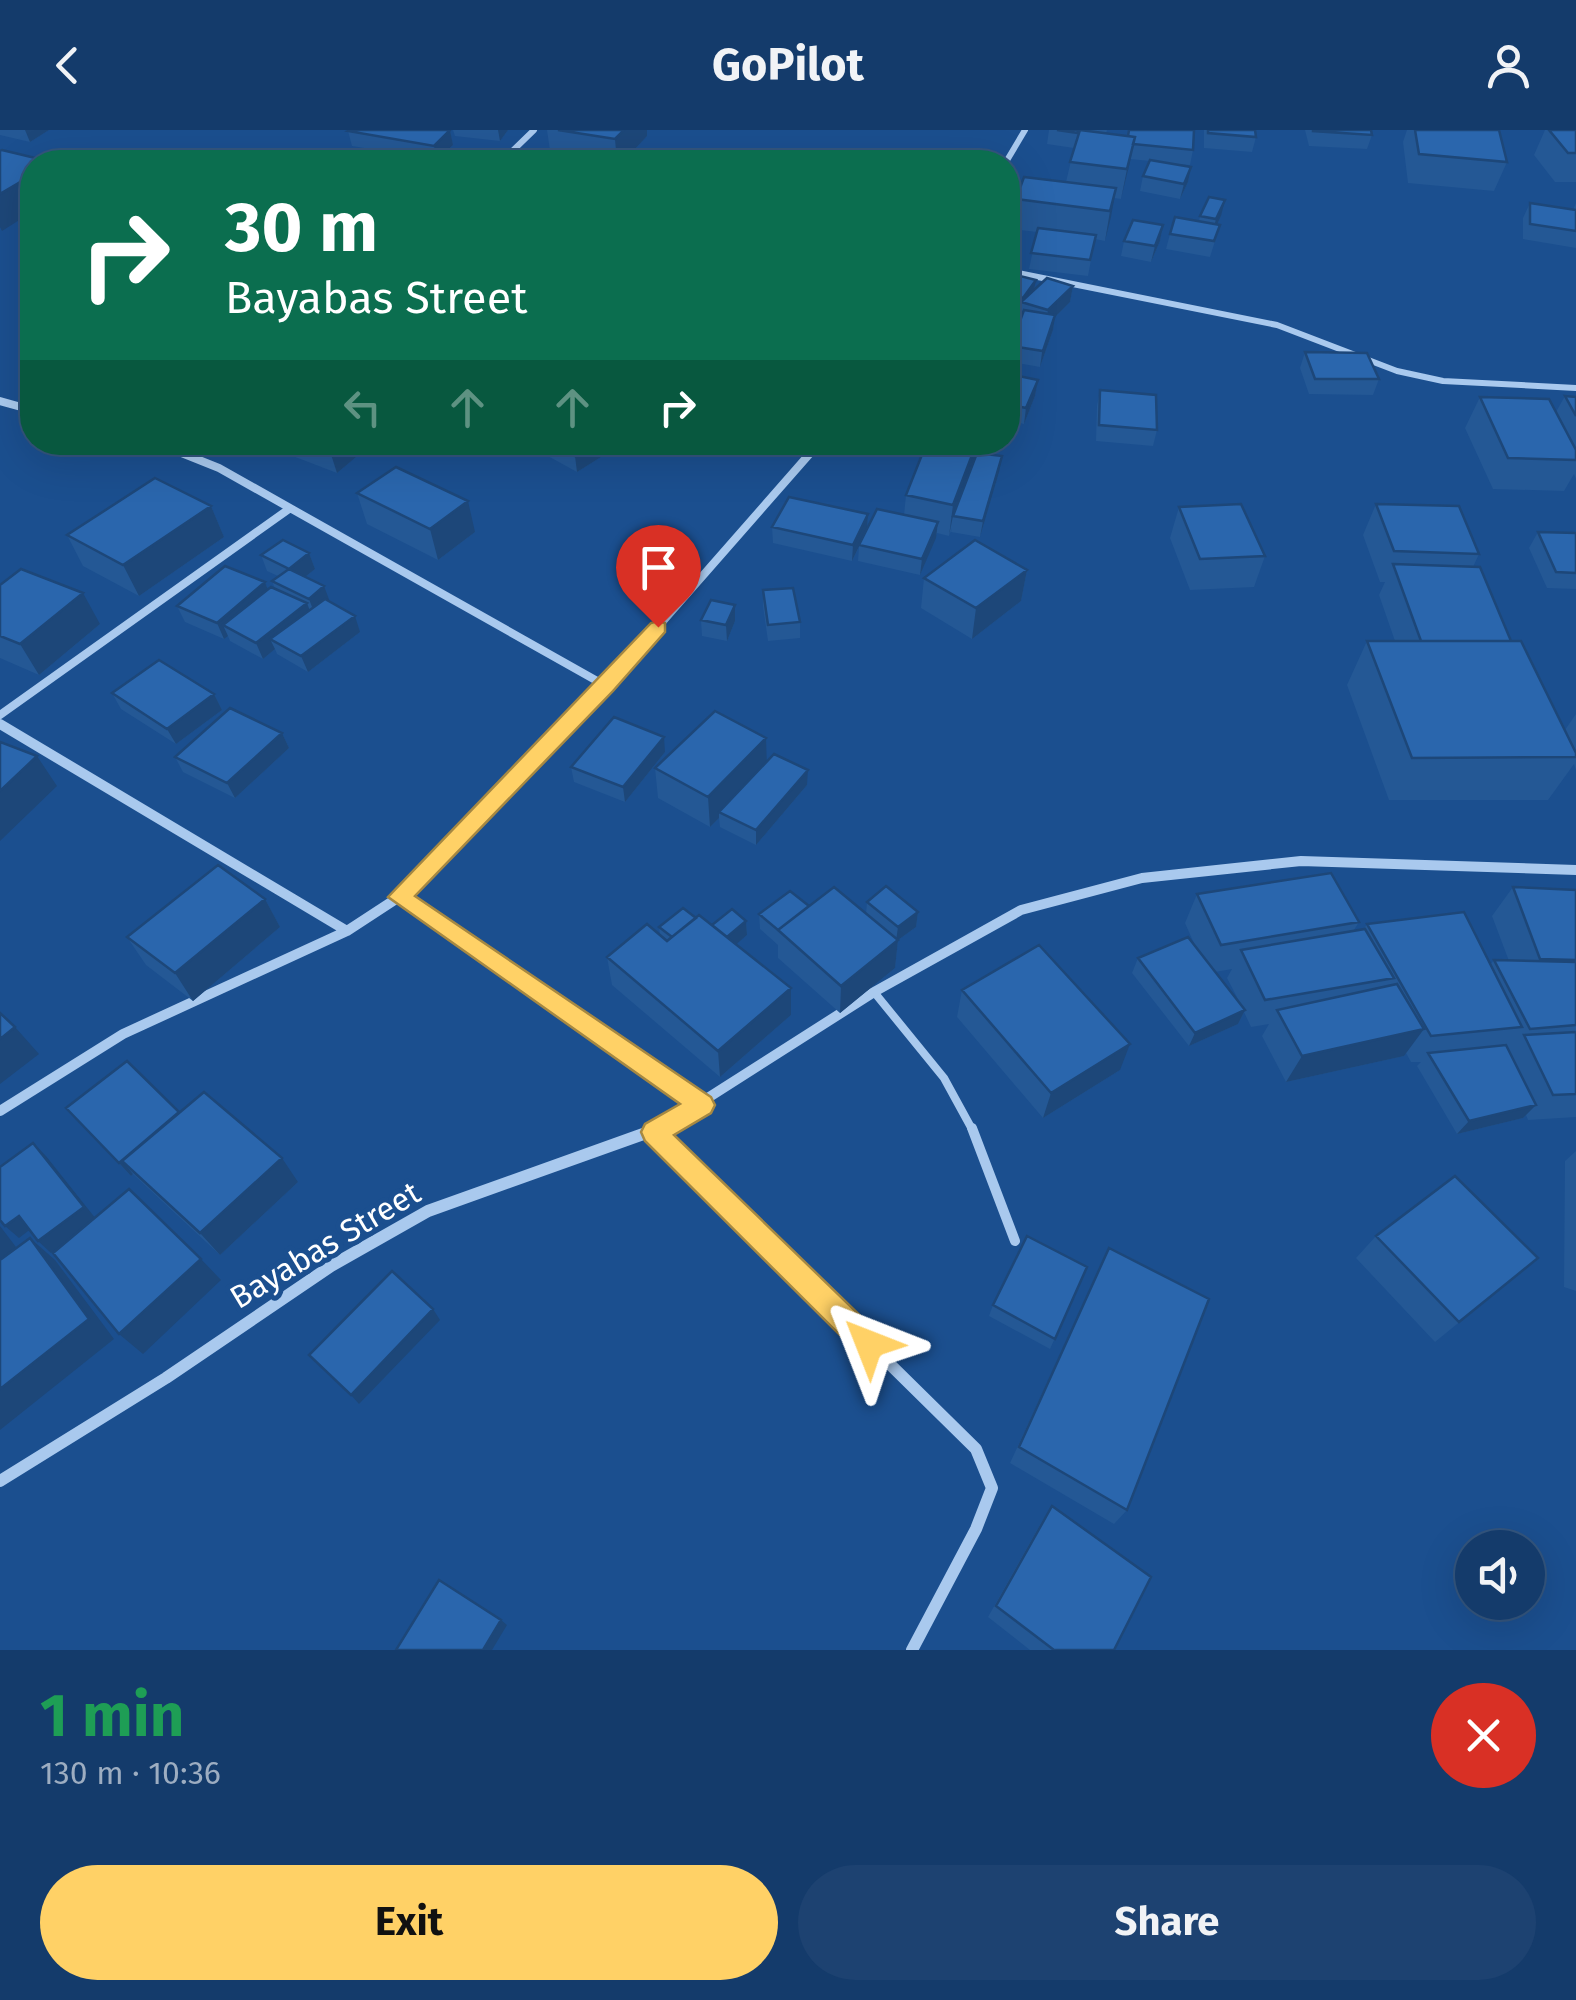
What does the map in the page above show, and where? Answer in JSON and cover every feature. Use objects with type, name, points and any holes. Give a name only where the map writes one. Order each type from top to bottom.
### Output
[{"type":"street","points":[[513,150],[534,130]]},
{"type":"street","points":[[1020,273],[1277,325],[1397,371],[1443,382],[1576,388]]},
{"type":"street","points":[[186,455],[219,468],[606,686]]},
{"type":"street","points":[[0,1112],[123,1034],[346,930],[400,897],[606,686],[808,455]]},
{"type":"street","points":[[0,715],[289,509]]},
{"type":"street","points":[[0,724],[346,930]]},
{"type":"street","name":"Bayabas Street","points":[[0,1481],[166,1378],[331,1266],[428,1211],[654,1132],[874,992],[1021,910],[1142,878],[1300,861],[1576,870]]},
{"type":"street","points":[[400,897],[702,1105]]},
{"type":"street","points":[[654,1132],[976,1449],[992,1488],[976,1528],[912,1650]]},
{"type":"lane","points":[[874,992],[944,1078],[971,1126],[1014,1241]]},
{"type":"building","points":[[350,130],[450,130],[434,146]]},
{"type":"building","points":[[558,130],[624,130],[615,139]]},
{"type":"building","points":[[1080,130],[1135,137],[1127,169],[1070,162]]},
{"type":"building","points":[[1129,130],[1194,130],[1193,150],[1133,144],[1135,137],[1128,136]]},
{"type":"building","points":[[1255,130],[1256,137],[1208,133]]},
{"type":"building","points":[[1371,130],[1372,135],[1313,131]]},
{"type":"building","points":[[1415,130],[1499,130],[1507,162],[1419,154]]},
{"type":"building","points":[[1549,130],[1576,130],[1576,153],[1568,153]]},
{"type":"building","points":[[0,151],[20,154],[20,182],[0,194]]},
{"type":"building","points":[[1150,160],[1191,167],[1184,184],[1143,176]]},
{"type":"building","points":[[1024,177],[1116,188],[1110,211],[1020,200]]},
{"type":"building","points":[[1209,197],[1225,200],[1216,219],[1200,216]]},
{"type":"building","points":[[1530,203],[1576,210],[1576,231],[1530,224]]},
{"type":"building","points":[[1175,217],[1220,225],[1214,241],[1170,234]]},
{"type":"building","points":[[1133,220],[1163,225],[1155,246],[1124,241]]},
{"type":"building","points":[[1038,228],[1096,235],[1090,260],[1031,253]]},
{"type":"building","points":[[1020,276],[1036,280],[1023,298]]},
{"type":"building","points":[[1047,278],[1073,286],[1048,310],[1021,302]]},
{"type":"building","points":[[1024,310],[1055,315],[1043,351],[1020,347]]},
{"type":"building","points":[[1305,352],[1367,353],[1379,379],[1315,379]]},
{"type":"building","points":[[1020,376],[1038,380],[1026,408],[1020,407]]},
{"type":"building","points":[[1100,390],[1156,395],[1157,430],[1099,425]]},
{"type":"building","points":[[1565,396],[1576,397],[1576,416]]},
{"type":"building","points":[[1480,397],[1549,399],[1576,450],[1576,460],[1508,458]]},
{"type":"building","points":[[922,455],[972,455],[953,505],[906,495]]},
{"type":"building","points":[[976,455],[1002,456],[983,521],[953,516]]},
{"type":"building","points":[[396,467],[468,501],[430,529],[357,493]]},
{"type":"building","points":[[155,478],[211,506],[123,565],[67,535]]},
{"type":"building","points":[[789,497],[868,514],[853,545],[772,527]]},
{"type":"building","points":[[1241,504],[1265,556],[1200,559],[1179,507]]},
{"type":"building","points":[[1376,504],[1459,506],[1479,554],[1394,551]]},
{"type":"building","points":[[877,509],[938,522],[922,559],[859,545]]},
{"type":"building","points":[[1538,532],[1576,533],[1576,573],[1556,572]]},
{"type":"building","points":[[283,540],[309,553],[289,569],[261,555]]},
{"type":"building","points":[[975,540],[1027,570],[976,608],[924,578]]},
{"type":"building","points":[[1393,564],[1480,567],[1511,641],[1421,641]]},
{"type":"building","points":[[225,566],[265,582],[217,623],[177,606]]},
{"type":"building","points":[[21,569],[83,593],[20,644],[0,636],[0,585]]},
{"type":"building","points":[[289,569],[324,586],[309,599],[272,581]]},
{"type":"building","points":[[271,587],[307,603],[256,643],[223,625]]},
{"type":"building","points":[[793,588],[800,622],[768,625],[763,590]]},
{"type":"building","points":[[325,599],[355,616],[301,656],[270,639]]},
{"type":"building","points":[[711,600],[735,605],[726,625],[701,620]]},
{"type":"building","points":[[1367,641],[1521,641],[1576,757],[1412,758]]},
{"type":"building","points":[[159,660],[214,694],[167,729],[112,693]]},
{"type":"building","points":[[230,708],[282,733],[227,783],[175,757]]},
{"type":"building","points":[[715,711],[766,738],[708,797],[655,768]]},
{"type":"building","points":[[614,717],[664,737],[623,787],[571,767]]},
{"type":"building","points":[[0,742],[37,756],[0,791]]},
{"type":"building","points":[[774,754],[808,770],[756,830],[719,812]]},
{"type":"building","points":[[218,865],[265,899],[175,973],[127,937]]},
{"type":"building","points":[[1331,873],[1359,922],[1221,945],[1197,894]]},
{"type":"building","points":[[886,886],[918,912],[898,927],[867,902]]},
{"type":"building","points":[[834,887],[898,940],[841,986],[778,930]]},
{"type":"building","points":[[1513,887],[1576,890],[1576,960],[1540,959]]},
{"type":"building","points":[[790,891],[809,906],[778,930],[759,914]]},
{"type":"building","points":[[683,908],[696,918],[672,937],[659,927]]},
{"type":"building","points":[[732,909],[746,921],[727,937],[712,925]]},
{"type":"building","points":[[1464,912],[1522,1027],[1431,1036],[1367,924]]},
{"type":"building","points":[[699,915],[791,988],[718,1051],[607,957],[647,924],[667,941]]},
{"type":"building","points":[[1365,929],[1394,978],[1265,1000],[1241,950]]},
{"type":"building","points":[[1188,937],[1245,1010],[1195,1033],[1138,958]]},
{"type":"building","points":[[1039,945],[1130,1044],[1051,1093],[962,990]]},
{"type":"building","points":[[1494,960],[1576,962],[1576,1025],[1530,1029]]},
{"type":"building","points":[[1397,984],[1424,1029],[1302,1056],[1277,1010]]},
{"type":"building","points":[[0,1013],[15,1027],[0,1039]]},
{"type":"building","points":[[1576,1032],[1576,1094],[1553,1095],[1524,1035]]},
{"type":"building","points":[[1506,1045],[1536,1105],[1469,1121],[1428,1053]]},
{"type":"building","points":[[127,1061],[179,1112],[119,1163],[66,1108]]},
{"type":"building","points":[[204,1092],[282,1158],[200,1233],[122,1161]]},
{"type":"building","points":[[33,1143],[84,1207],[38,1241],[19,1216],[5,1226],[0,1220],[0,1167]]},
{"type":"building","points":[[1455,1176],[1538,1258],[1459,1322],[1376,1236]]},
{"type":"building","points":[[129,1189],[201,1259],[119,1334],[53,1253]]},
{"type":"building","points":[[1027,1236],[1087,1267],[1055,1339],[993,1305]]},
{"type":"building","points":[[30,1238],[89,1319],[0,1389],[0,1260]]},
{"type":"building","points":[[1109,1248],[1209,1299],[1127,1510],[1019,1447]]},
{"type":"building","points":[[392,1271],[433,1309],[351,1395],[309,1355]]},
{"type":"building","points":[[1052,1506],[1151,1577],[1114,1650],[1054,1650],[996,1606]]},
{"type":"building","points":[[439,1580],[501,1620],[483,1650],[396,1650]]},
{"type":"route","points":[[658,627],[606,686],[400,897],[702,1105],[654,1132],[869,1344]]}]
